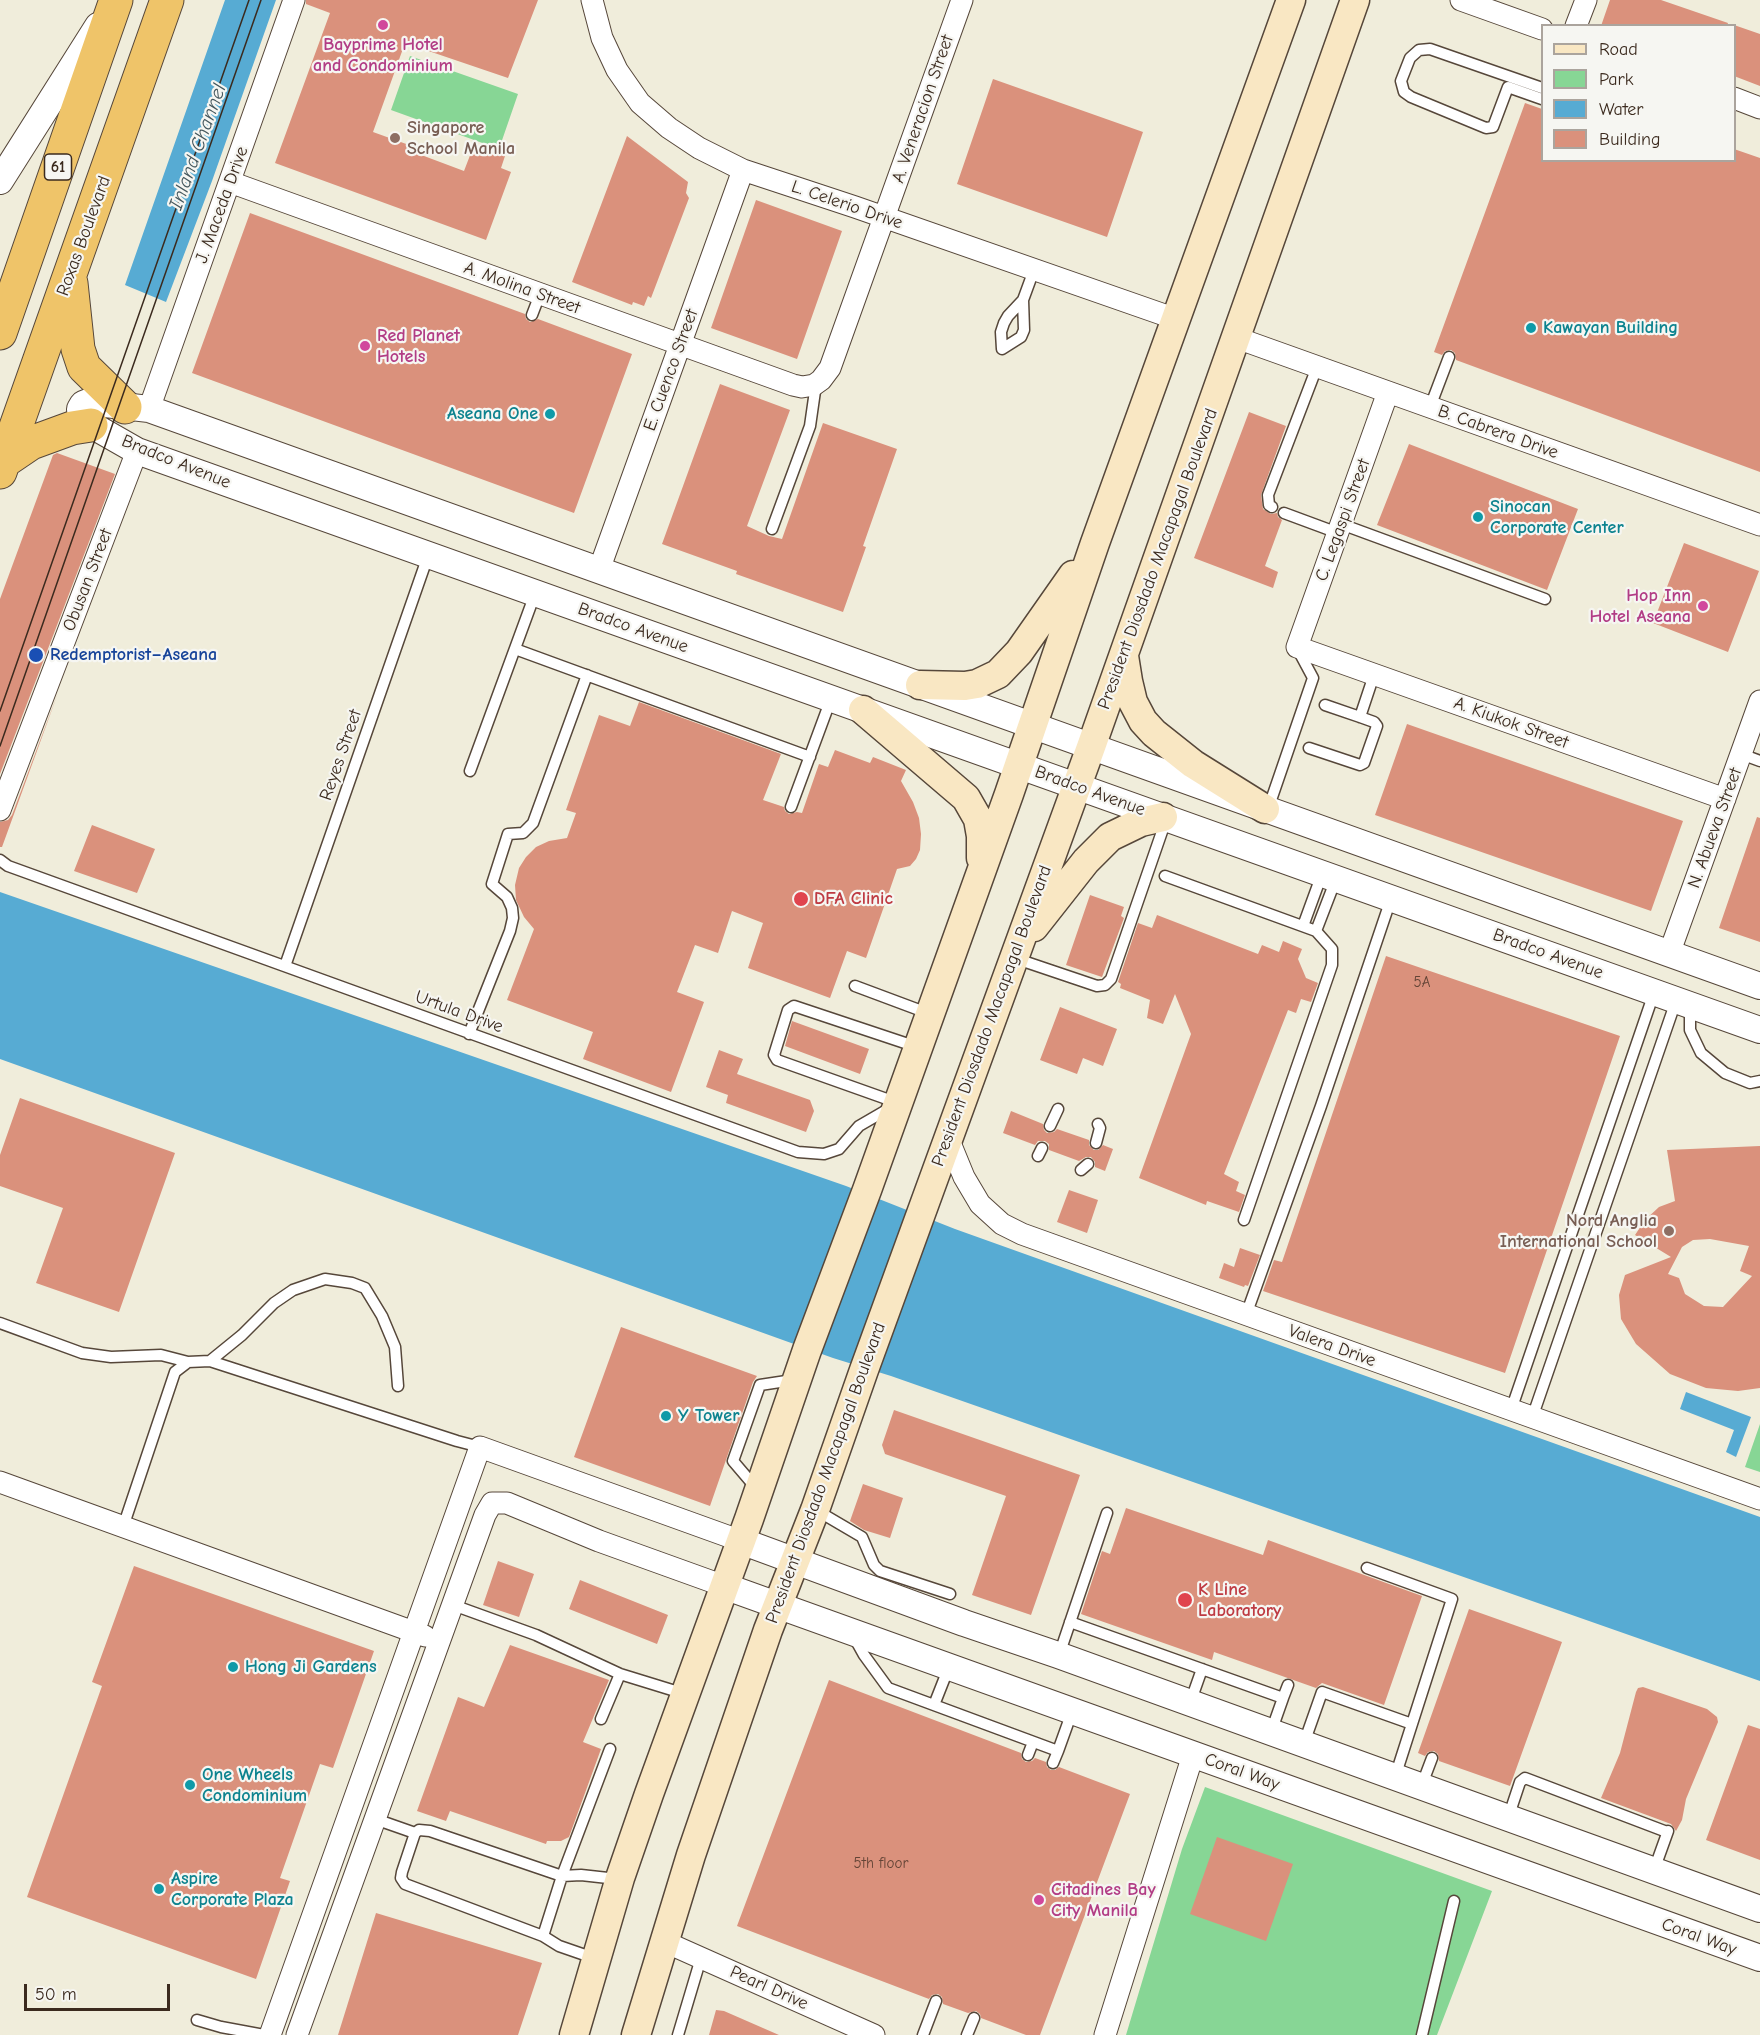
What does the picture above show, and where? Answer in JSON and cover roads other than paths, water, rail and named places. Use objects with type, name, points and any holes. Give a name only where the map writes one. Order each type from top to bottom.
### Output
[{"type":"highway","name":"61","points":[[0,333],[115,0]]},
{"type":"highway","name":"Roxas Boulevard","points":[[2,467],[167,0]]},
{"type":"highway","points":[[70,276],[78,349],[84,367],[137,408]]},
{"type":"highway","points":[[2,467],[31,443],[72,428],[91,425]]},
{"type":"main road","points":[[574,2035],[620,1878],[807,1350],[867,1190],[1019,766],[1095,543],[1291,0]]},
{"type":"main road","name":"President Diosdado Macapagal Boulevard","points":[[636,2035],[663,1941],[722,1760],[777,1605],[816,1510],[921,1211],[1091,747],[1355,0]]},
{"type":"main road","points":[[920,685],[965,686],[977,684],[998,674],[1019,652],[1095,543]]},
{"type":"main road","points":[[1124,653],[1133,702],[1143,721],[1154,734],[1194,764],[1267,809]]},
{"type":"main road","points":[[863,710],[966,798],[973,808],[980,827],[981,872]]},
{"type":"main road","points":[[1016,953],[1096,849],[1110,837],[1126,828],[1141,822],[1165,818]]},
{"type":"street","points":[[0,181],[115,0]]},
{"type":"street","name":"J. Maceda Drive","points":[[137,408],[230,182],[294,0]]},
{"type":"street","name":"L. Celerio Drive","points":[[592,0],[602,38],[617,70],[640,102],[669,128],[699,148],[743,170],[1176,319]]},
{"type":"street","name":"A. Veneracion Street","points":[[816,383],[830,368],[962,0]]},
{"type":"street","points":[[1461,0],[1492,5],[1541,29]]},
{"type":"street","points":[[1577,24],[1586,0]]},
{"type":"street","points":[[1736,100],[1760,108]]},
{"type":"street","name":"E. Cuenco Street","points":[[598,570],[743,170]]},
{"type":"street","name":"A. Molina Street","points":[[230,182],[793,385],[802,387],[816,383]]},
{"type":"street","name":"B. Cabrera Drive","points":[[1237,338],[1760,525]]},
{"type":"street","name":"C. Legaspi Street","points":[[1297,647],[1389,392]]},
{"type":"street","name":"Bradco Avenue","points":[[1760,986],[598,570],[137,408],[85,403],[81,407],[79,414],[81,419],[137,451],[1760,1030]]},
{"type":"street","name":"Obusan Street","points":[[0,810],[137,451]]},
{"type":"street","name":"A. Kiukok Street","points":[[1297,647],[1725,799]]},
{"type":"street","points":[[795,685],[817,682],[841,690],[853,686],[856,676],[852,668],[830,654]]},
{"type":"street","name":"N. Abueva Street","points":[[1669,954],[1725,799],[1750,757],[1759,705]]},
{"type":"street","points":[[1456,921],[1480,900],[1535,906]]},
{"type":"street","name":"Valera Drive","points":[[948,1138],[957,1164],[980,1204],[1002,1224],[1040,1241],[1760,1499]]},
{"type":"street","points":[[270,2035],[480,1447],[1760,1909]]},
{"type":"street","points":[[0,1482],[440,1642]]},
{"type":"street","points":[[297,2035],[485,1515],[492,1503],[507,1503],[599,1541],[724,1586]]},
{"type":"street","name":"Coral Way","points":[[724,1586],[1760,1959]]},
{"type":"street","points":[[1105,2035],[1193,1755]]},
{"type":"street","name":"Pearl Drive","points":[[663,1941],[874,2035]]},
{"type":"lane","points":[[1510,82],[1493,127],[1490,128],[1412,97],[1404,92],[1401,81],[1410,58],[1419,50],[1430,49],[1510,82],[1541,98]]},
{"type":"lane","points":[[1510,82],[1541,88]]},
{"type":"lane","points":[[1023,300],[1034,270]]},
{"type":"lane","points":[[532,315],[540,294]]},
{"type":"lane","points":[[1430,407],[1449,357]]},
{"type":"lane","points":[[1272,507],[1269,505],[1268,495],[1317,367]]},
{"type":"lane","points":[[772,529],[810,426],[816,383]]},
{"type":"lane","points":[[1284,513],[1340,528],[1545,599]]},
{"type":"lane","name":"Reyes Street","points":[[285,966],[428,555]]},
{"type":"lane","points":[[470,771],[535,593]]},
{"type":"lane","points":[[1267,809],[1313,678],[1297,647]]},
{"type":"lane","points":[[515,649],[810,757]]},
{"type":"lane","points":[[470,1034],[513,918],[507,897],[492,884],[508,834],[523,833],[533,823],[587,675]]},
{"type":"lane","points":[[1360,717],[1374,675]]},
{"type":"lane","points":[[791,807],[831,699]]},
{"type":"lane","points":[[1309,748],[1360,765],[1364,763],[1377,726],[1374,722],[1325,705]]},
{"type":"lane","points":[[1016,953],[1097,986],[1106,985],[1111,979],[1165,818]]},
{"type":"lane","name":"Urtula Drive","points":[[0,860],[8,866],[786,1149],[805,1154],[824,1154],[839,1149],[859,1126],[898,1103]]},
{"type":"lane","points":[[1165,876],[1316,931],[1332,949],[1332,965],[1244,1220]]},
{"type":"lane","points":[[1303,926],[1329,876]]},
{"type":"lane","points":[[1316,931],[1329,876]]},
{"type":"lane","points":[[1246,1315],[1321,1106],[1391,898]]},
{"type":"lane","points":[[855,986],[930,1014]]},
{"type":"lane","points":[[1673,999],[1701,1053],[1725,1073],[1750,1083],[1760,1081]]},
{"type":"lane","points":[[1511,1410],[1673,999]]},
{"type":"lane","points":[[1532,1418],[1673,999]]},
{"type":"lane","points":[[898,1103],[777,1059],[774,1055],[788,1010],[794,1006],[918,1047]]},
{"type":"lane","points":[[1050,1126],[1058,1109]]},
{"type":"lane","points":[[1096,1143],[1100,1128],[1098,1124]]},
{"type":"lane","points":[[210,1361],[242,1335],[274,1303],[293,1290],[325,1279],[352,1283],[364,1288],[382,1316],[395,1347],[398,1386]]},
{"type":"lane","points":[[0,1323],[82,1353],[111,1357],[161,1355],[188,1362],[210,1361],[480,1447]]},
{"type":"lane","points":[[123,1527],[175,1372],[188,1362]]},
{"type":"lane","points":[[816,1510],[862,1537],[874,1565],[880,1571],[950,1594]]},
{"type":"lane","points":[[1059,1655],[1107,1513]]},
{"type":"lane","points":[[1367,1568],[1452,1599],[1395,1777]]},
{"type":"lane","points":[[453,1605],[536,1635],[620,1674],[685,1694]]},
{"type":"lane","points":[[1070,1622],[1283,1698]]},
{"type":"lane","points":[[852,1632],[864,1655],[888,1688],[1058,1751]]},
{"type":"lane","points":[[934,1705],[949,1667]]},
{"type":"lane","points":[[1190,1703],[1202,1669]]},
{"type":"lane","points":[[601,1719],[620,1674]]},
{"type":"lane","points":[[1271,1733],[1288,1685]]},
{"type":"lane","points":[[1304,1744],[1322,1692],[1412,1724]]},
{"type":"lane","points":[[1053,1763],[1072,1712]]},
{"type":"lane","points":[[1028,1755],[1033,1742]]},
{"type":"lane","points":[[543,1936],[562,1876],[610,1749]]},
{"type":"lane","points":[[1421,1787],[1432,1758]]},
{"type":"lane","points":[[1508,1818],[1520,1782],[1525,1778],[1668,1832],[1654,1871]]},
{"type":"lane","points":[[375,1819],[416,1833]]},
{"type":"lane","points":[[595,1962],[543,1936],[405,1884],[401,1878],[402,1872],[419,1830],[429,1831],[562,1876],[620,1878]]},
{"type":"lane","points":[[1422,2035],[1454,1901]]},
{"type":"lane","points":[[678,2035],[701,1958]]},
{"type":"lane","points":[[923,2035],[936,2001]]},
{"type":"lane","points":[[967,2035],[974,2018]]},
{"type":"lane","points":[[197,2020],[264,2035]]},
{"type":"water","name":"Inland Channel","points":[[225,0],[276,0],[212,181],[166,302],[125,285]]},
{"type":"water","points":[[0,892],[846,1186],[955,1229],[1760,1517],[1760,1681],[891,1376],[833,1358],[0,1059]]},
{"type":"water","points":[[1686,1392],[1751,1417],[1736,1457],[1726,1452],[1734,1430],[1680,1409]]},
{"type":"tram line","points":[[0,711],[249,0]]},
{"type":"tram line","points":[[0,746],[261,0]]},
{"type":"place","name":"Bayprime Hotel and Condominium","points":[[383,25]]},
{"type":"place","name":"Singapore School Manila","points":[[395,138]]},
{"type":"place","name":"Kawayan Building","points":[[1531,328]]},
{"type":"place","name":"Red Planet Hotels","points":[[365,346]]},
{"type":"place","name":"Aseana One","points":[[550,414]]},
{"type":"place","name":"Sinocan Corporate Center","points":[[1478,517]]},
{"type":"place","name":"Hop Inn Hotel Aseana","points":[[1703,606]]},
{"type":"place","name":"Redemptorist–Aseana","points":[[36,655]]},
{"type":"place","name":"DFA Clinic","points":[[801,899]]},
{"type":"place","name":"Nord Anglia International School","points":[[1669,1231]]},
{"type":"place","name":"Y Tower","points":[[666,1416]]},
{"type":"place","name":"K Line Laboratory","points":[[1185,1600]]},
{"type":"place","name":"Hong Ji Gardens","points":[[233,1667]]},
{"type":"place","name":"One Wheels Condominium","points":[[190,1785]]},
{"type":"place","name":"Aspire Corporate Plaza","points":[[159,1889]]},
{"type":"place","name":"Citadines Bay City Manila","points":[[1039,1900]]}]
